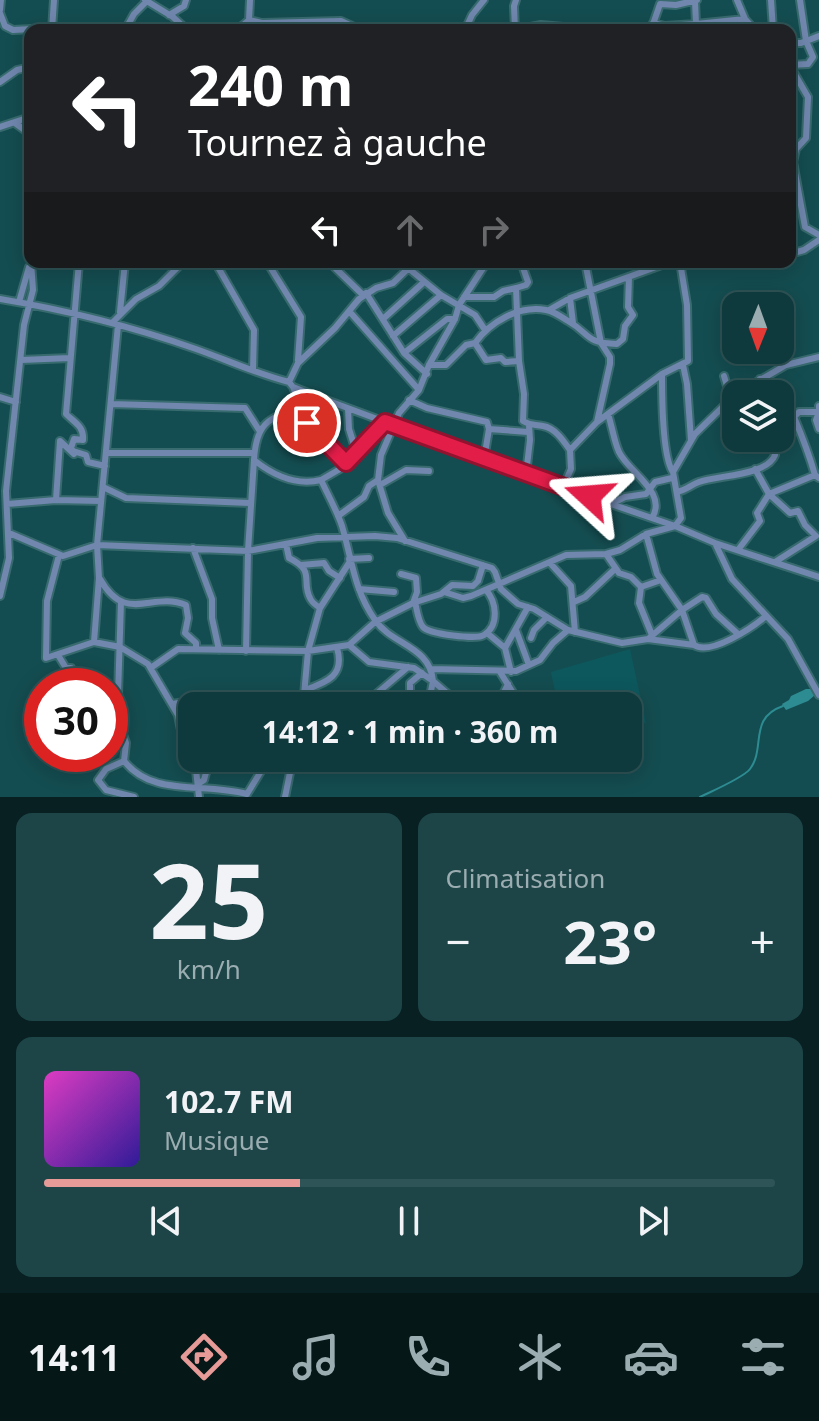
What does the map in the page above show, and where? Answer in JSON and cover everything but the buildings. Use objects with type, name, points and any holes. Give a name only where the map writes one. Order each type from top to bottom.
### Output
[{"type":"street","points":[[1,0],[0,12],[5,26],[24,30]]},
{"type":"street","points":[[52,24],[54,0]]},
{"type":"street","points":[[128,24],[147,0],[180,24]]},
{"type":"street","points":[[169,15],[184,6],[186,0]]},
{"type":"street","points":[[244,24],[249,20],[250,0]]},
{"type":"street","points":[[468,24],[484,0]]},
{"type":"street","points":[[515,24],[516,0]]},
{"type":"street","points":[[653,24],[661,2],[676,5],[696,0],[696,24]]},
{"type":"street","points":[[737,0],[750,24]]},
{"type":"street","points":[[771,0],[773,24]]},
{"type":"street","points":[[796,65],[808,64],[813,54],[806,41],[800,0]]},
{"type":"street","points":[[714,24],[745,19]]},
{"type":"street","points":[[249,20],[270,24]]},
{"type":"street","points":[[318,24],[341,21],[348,24]]},
{"type":"street","points":[[796,43],[819,36]]},
{"type":"street","points":[[0,82],[24,68]]},
{"type":"street","points":[[796,76],[808,97],[806,138],[803,145],[796,149]]},
{"type":"street","points":[[808,97],[817,93]]},
{"type":"street","points":[[0,127],[24,119]]},
{"type":"street","points":[[15,123],[24,130]]},
{"type":"street","points":[[796,178],[805,227],[819,237],[804,250],[796,252]]},
{"type":"street","points":[[19,302],[29,268]]},
{"type":"street","points":[[0,596],[9,558],[7,504],[21,360],[28,303],[33,290],[31,268]]},
{"type":"street","points":[[78,268],[66,414],[78,422],[82,430],[83,440],[74,439],[71,448],[86,455],[88,462],[105,466]]},
{"type":"street","points":[[120,315],[124,268]]},
{"type":"street","points":[[94,642],[99,578],[97,545],[111,404],[115,324],[136,299],[171,277],[178,268]]},
{"type":"street","points":[[218,268],[254,330],[253,370]]},
{"type":"street","points":[[271,268],[301,317],[298,363],[291,384],[315,433],[346,463]]},
{"type":"street","points":[[336,268],[365,294],[404,353],[427,374]]},
{"type":"street","points":[[298,363],[365,294],[393,283],[408,268],[441,295],[475,315],[485,330]]},
{"type":"street","points":[[405,541],[387,511],[379,483],[381,455],[393,425],[419,390],[459,305],[483,268]]},
{"type":"street","points":[[464,297],[494,297],[503,291],[526,285],[528,282],[523,268]]},
{"type":"street","points":[[586,268],[601,343],[610,357],[597,422]]},
{"type":"street","points":[[429,365],[446,365],[466,345],[475,343],[485,330],[518,312],[549,310],[570,298],[660,268]]},
{"type":"street","points":[[570,450],[597,422],[662,374],[688,361],[689,335],[678,268]]},
{"type":"street","points":[[549,310],[573,323],[592,341],[617,344],[623,339],[625,326],[633,315],[628,307],[629,277]]},
{"type":"street","points":[[383,319],[424,282]]},
{"type":"street","points":[[516,288],[519,361],[524,394],[523,421],[530,440],[526,474]]},
{"type":"street","points":[[393,336],[441,295]]},
{"type":"street","points":[[570,298],[573,323]]},
{"type":"street","points":[[0,299],[115,324],[253,370],[484,459],[613,503],[715,543],[819,577]]},
{"type":"street","points":[[349,311],[419,390]]},
{"type":"street","points":[[404,353],[447,319],[455,319]]},
{"type":"street","points":[[475,343],[486,360],[501,358],[505,362],[519,361]]},
{"type":"street","points":[[760,379],[786,365],[819,357]]},
{"type":"street","points":[[21,360],[70,358]]},
{"type":"street","points":[[683,365],[691,440]]},
{"type":"street","points":[[444,592],[463,598],[574,553],[606,554],[620,550],[646,534],[675,526],[681,518],[666,453],[662,374]]},
{"type":"street","points":[[724,376],[726,380]]},
{"type":"street","points":[[0,397],[16,402]]},
{"type":"street","points":[[409,400],[427,408],[487,422],[489,429],[484,459]]},
{"type":"street","points":[[111,404],[245,408],[259,430]]},
{"type":"street","points":[[246,651],[250,503],[259,430],[271,419],[301,408]]},
{"type":"street","points":[[613,503],[625,497],[646,494],[655,482],[672,475],[691,440],[722,408]]},
{"type":"street","points":[[348,409],[349,429],[356,451]]},
{"type":"street","points":[[738,550],[760,521],[757,513],[769,494],[817,476],[794,417],[799,412],[819,409],[816,420],[819,429]]},
{"type":"street","points":[[608,414],[621,457],[649,488],[657,507],[652,518]]},
{"type":"street","points":[[106,453],[254,456],[270,472],[299,482],[321,480],[340,469],[385,422]]},
{"type":"street","points":[[489,429],[508,433],[542,425],[552,429],[570,450],[571,469],[563,487]]},
{"type":"street","points":[[56,500],[60,441],[72,453],[82,454]]},
{"type":"street","points":[[677,492],[700,481],[755,469],[773,461],[772,452]]},
{"type":"street","points":[[755,469],[769,494],[790,513],[798,511],[816,537],[775,562]]},
{"type":"street","points":[[338,516],[364,497],[369,486],[406,470],[429,471]]},
{"type":"street","points":[[321,480],[338,516],[359,589],[375,622],[425,659],[431,669],[431,692]]},
{"type":"street","points":[[103,487],[126,498],[250,503]]},
{"type":"street","points":[[7,504],[56,500],[101,501]]},
{"type":"street","points":[[9,533],[59,555],[69,555],[97,545],[248,551],[331,537],[388,537],[483,565],[495,572],[499,585],[516,603],[572,631],[622,643],[650,637],[703,649],[711,648],[753,627],[766,616]]},
{"type":"street","points":[[646,534],[657,574],[682,610],[694,645]]},
{"type":"street","points":[[0,543],[9,544]]},
{"type":"street","points":[[715,543],[732,579],[788,639],[819,695]]},
{"type":"street","points":[[286,544],[289,558],[301,565],[308,579],[309,598],[320,608]]},
{"type":"street","points":[[193,548],[212,599],[212,618],[219,650]]},
{"type":"street","points":[[606,554],[615,569],[631,577],[641,587]]},
{"type":"street","points":[[59,555],[48,590],[45,613],[46,658],[94,642],[117,646],[140,657],[152,667],[161,690],[178,715],[185,750],[196,770],[198,791]]},
{"type":"street","points":[[349,561],[369,558]]},
{"type":"street","points":[[305,692],[308,651],[320,608],[349,561]]},
{"type":"street","points":[[301,565],[324,563],[329,571],[340,578]]},
{"type":"street","points":[[550,563],[571,586],[574,602],[572,631]]},
{"type":"street","points":[[152,667],[175,650],[308,651],[349,645],[375,622],[414,603],[444,592],[454,584],[476,584],[483,565]]},
{"type":"street","points":[[574,602],[585,597],[615,569]]},
{"type":"street","points":[[401,574],[416,578],[414,603],[422,625],[429,632],[478,637],[487,633],[495,608],[493,597],[486,590]]},
{"type":"street","points":[[99,578],[109,594],[121,602],[149,605],[167,600],[186,605],[188,618],[185,633],[196,643],[196,649]]},
{"type":"street","points":[[641,587],[661,580]]},
{"type":"street","points":[[641,587],[639,603],[650,637]]},
{"type":"street","points":[[359,589],[394,592]]},
{"type":"street","points":[[650,637],[682,610],[706,598],[716,614],[738,634]]},
{"type":"street","points":[[119,668],[117,646],[121,602]]},
{"type":"street","points":[[505,648],[528,607]]},
{"type":"street","points":[[531,638],[534,630],[547,617]]},
{"type":"street","points":[[516,630],[529,665]]},
{"type":"street","points":[[431,669],[511,672],[543,657],[553,643],[572,631]]},
{"type":"street","points":[[487,633],[505,648],[511,672]]},
{"type":"street","points":[[349,645],[369,662],[408,667],[422,673],[446,692]]},
{"type":"street","points":[[308,692],[329,680],[339,668],[341,662],[337,648]]},
{"type":"street","points":[[58,655],[66,668]]},
{"type":"street","points":[[379,692],[408,667]]},
{"type":"street","points":[[500,672],[512,692]]},
{"type":"street","points":[[410,692],[410,683],[422,673]]},
{"type":"street","points":[[504,692],[508,684]]},
{"type":"street","points":[[172,704],[178,703]]},
{"type":"street","points":[[128,768],[134,778],[158,792]]},
{"type":"street","points":[[104,772],[98,780],[106,790],[134,797]]},
{"type":"street","points":[[198,791],[206,772]]},
{"type":"street","points":[[172,795],[198,791],[229,791],[246,795],[260,772]]},
{"type":"street","points":[[285,797],[290,772]]},
{"type":"shaded area","points":[[630,649],[639,692],[555,692],[551,672]]},
{"type":"shaded area","points":[[811,689],[815,695],[786,710],[782,704]]},
{"type":"waterway","points":[[700,797],[750,769],[755,761],[765,718],[783,706]]},
{"type":"route","points":[[307,423],[346,463],[385,422],[589,496]]}]
